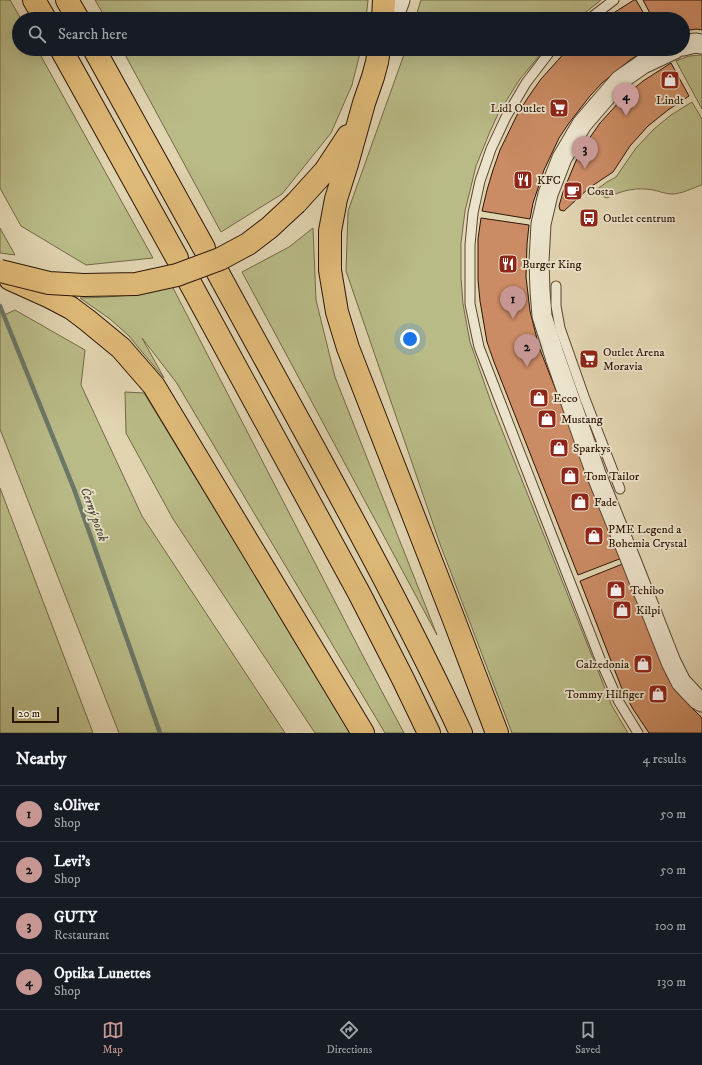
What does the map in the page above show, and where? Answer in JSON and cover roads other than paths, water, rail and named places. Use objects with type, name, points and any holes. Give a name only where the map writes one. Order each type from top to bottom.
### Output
[{"type":"highway","points":[[34,0],[40,12]]},
{"type":"highway","points":[[67,0],[74,12]]},
{"type":"highway","points":[[383,12],[384,0]]},
{"type":"highway","points":[[65,56],[177,258]]},
{"type":"highway","points":[[98,56],[204,248]]},
{"type":"highway","points":[[379,56],[336,198],[330,231],[330,270],[337,312],[353,363],[497,733]]},
{"type":"highway","points":[[0,271],[49,283],[84,285],[136,284],[177,275],[220,260],[248,244],[269,228],[296,203],[325,171],[345,141],[364,103]]},
{"type":"highway","points":[[217,271],[386,582],[461,733]]},
{"type":"highway","points":[[0,275],[50,297],[71,308],[88,320],[121,348],[154,386],[362,733]]},
{"type":"highway","points":[[189,281],[359,593],[403,678],[429,733]]},
{"type":"street","points":[[396,12],[400,0]]},
{"type":"street","points":[[690,44],[702,44]]},
{"type":"street","points":[[660,56],[643,64],[620,80],[582,124],[562,158],[548,194],[541,224],[539,261],[540,291],[542,316],[547,335],[596,474],[671,662],[681,682],[697,699],[702,702]]},
{"type":"lane","points":[[598,12],[614,0]]},
{"type":"lane","points":[[547,56],[526,83],[506,116],[491,149],[480,181],[473,213],[470,245],[470,304],[479,347],[550,533],[619,702],[638,733]]},
{"type":"lane","points":[[556,286],[556,306],[560,328],[585,399],[620,489]]},
{"type":"waterway","name":"Černý potok","points":[[0,306],[74,489],[160,733]]},
{"type":"place","name":"Lindt","points":[[670,80]]},
{"type":"place","name":"Lidl Outlet","points":[[559,108]]},
{"type":"place","name":"Optika Lunettes","points":[[626,116]]},
{"type":"place","name":"GUTY","points":[[585,169]]},
{"type":"place","name":"KFC","points":[[523,180]]},
{"type":"place","name":"Costa","points":[[573,191]]},
{"type":"place","name":"Outlet centrum","points":[[589,218]]},
{"type":"place","name":"Burger King","points":[[508,264]]},
{"type":"place","name":"s.Oliver","points":[[513,319]]},
{"type":"place","name":"Outlet Arena Moravia","points":[[589,359]]},
{"type":"place","name":"Levi's","points":[[527,367]]},
{"type":"place","name":"Ecco","points":[[539,398]]},
{"type":"place","name":"Mustang","points":[[547,419]]},
{"type":"place","name":"Sparkys","points":[[559,448]]},
{"type":"place","name":"Tom Tailor","points":[[570,476]]},
{"type":"place","name":"Fade","points":[[580,502]]},
{"type":"place","name":"PME Legend a Bohemia Crystal","points":[[594,536]]},
{"type":"place","name":"Tchibo","points":[[616,590]]},
{"type":"place","name":"Kilpi","points":[[622,610]]},
{"type":"place","name":"Calzedonia","points":[[643,664]]},
{"type":"place","name":"Tommy Hilfiger","points":[[658,694]]}]
